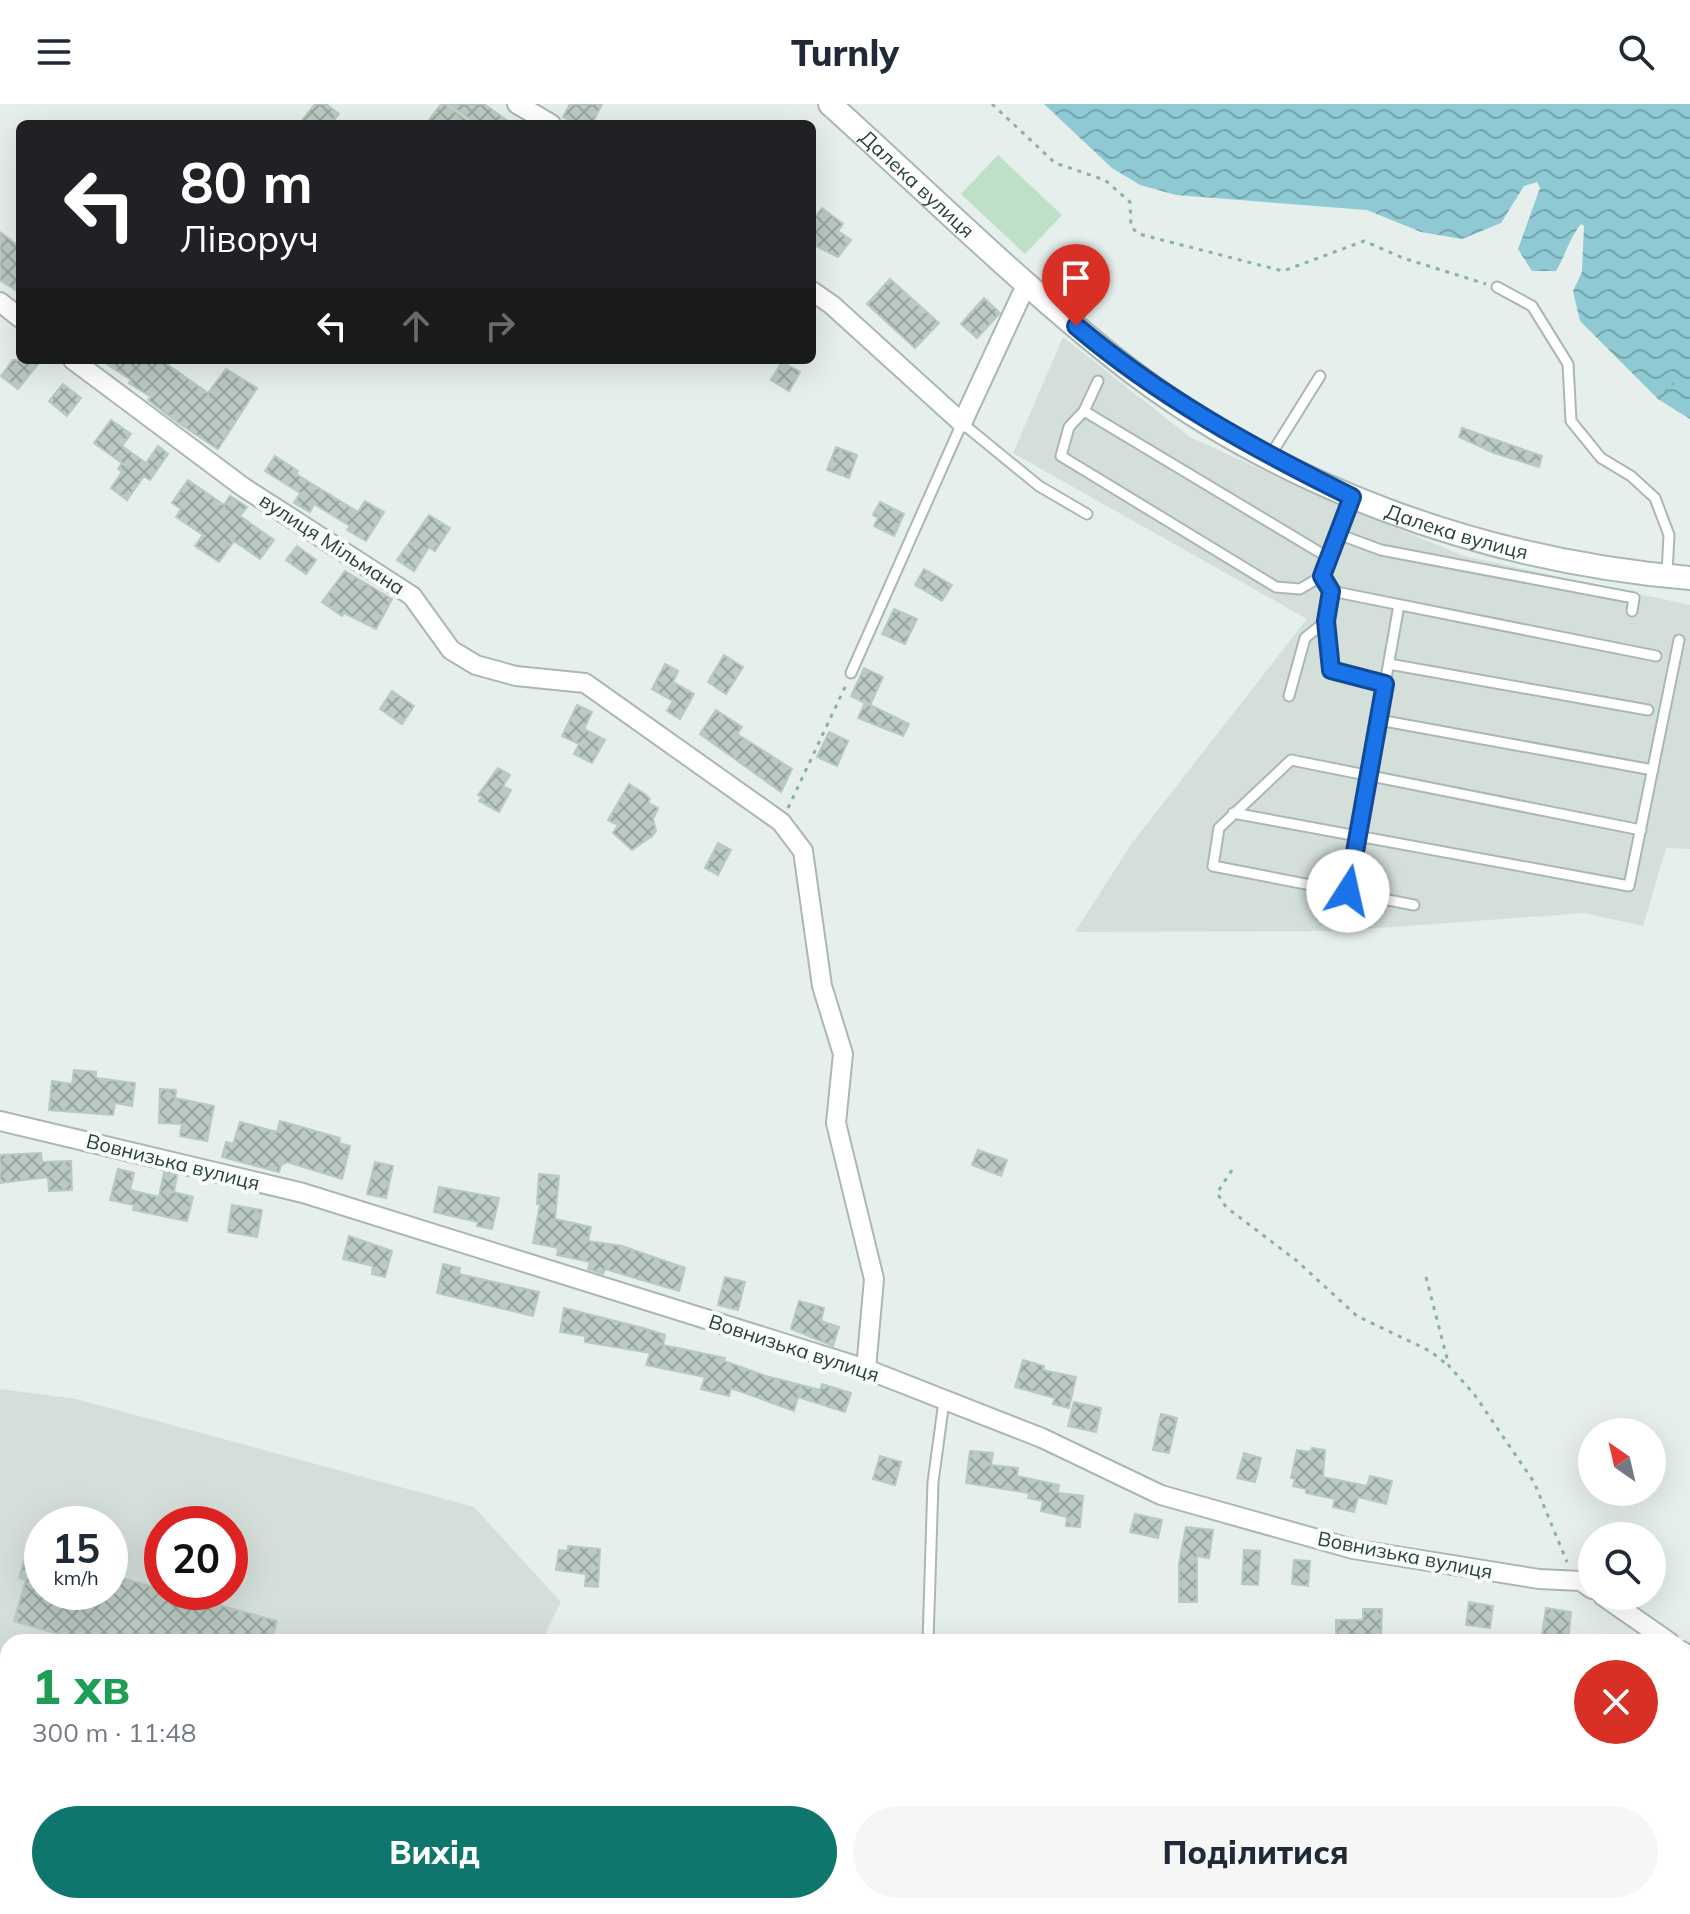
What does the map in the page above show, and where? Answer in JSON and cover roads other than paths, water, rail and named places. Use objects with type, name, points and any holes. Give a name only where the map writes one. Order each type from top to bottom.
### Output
[{"type":"street","points":[[517,104],[544,120]]},
{"type":"street","name":"Далека вулиця","points":[[830,104],[1027,283],[1147,382],[1270,456],[1352,497],[1460,536],[1541,556],[1690,578]]},
{"type":"street","points":[[816,294],[962,423],[1027,283]]},
{"type":"street","points":[[0,302],[16,315]]},
{"type":"street","name":"вулиця Мільмана","points":[[78,364],[243,487],[412,596],[451,650],[476,665],[516,676],[585,683],[781,822],[803,851],[820,973],[843,1054],[836,1123],[874,1279],[866,1369]]},
{"type":"street","name":"Вовнизька вулиця","points":[[0,1121],[303,1193],[866,1369],[1042,1438],[1161,1495],[1353,1549],[1578,1584]]},
{"type":"street","points":[[1623,1610],[1658,1634]]},
{"type":"lane","points":[[1497,287],[1532,306],[1568,364],[1571,421],[1601,458],[1631,476],[1655,498],[1669,535],[1667,576]]},
{"type":"lane","points":[[1270,456],[1320,376]]},
{"type":"lane","points":[[1098,381],[1084,411],[1069,427],[1061,456],[1276,587],[1300,589],[1322,576],[1352,497]]},
{"type":"lane","points":[[1084,411],[1329,558]]},
{"type":"lane","points":[[851,673],[962,423],[1039,486],[1087,514]]},
{"type":"lane","points":[[1338,534],[1381,550],[1634,598],[1632,611]]},
{"type":"lane","points":[[1322,576],[1331,591],[1326,621],[1331,670],[1385,684]]},
{"type":"lane","points":[[1331,591],[1656,656]]},
{"type":"lane","points":[[1348,891],[1399,605]]},
{"type":"lane","points":[[1289,696],[1305,638],[1326,621]]},
{"type":"lane","points":[[1233,813],[1629,886],[1679,640]]},
{"type":"lane","points":[[1389,664],[1648,710]]},
{"type":"lane","points":[[1379,720],[1653,770]]},
{"type":"lane","points":[[1414,905],[1213,866],[1219,828],[1291,760],[1369,773],[1641,830]]},
{"type":"lane","points":[[928,1634],[933,1482],[944,1401]]},
{"type":"water","points":[[1044,104],[1690,104],[1690,419],[1658,399],[1580,321],[1573,291],[1582,272],[1584,226],[1581,224],[1577,229],[1556,271],[1532,271],[1518,249],[1540,188],[1537,182],[1524,186],[1501,223],[1462,239],[1421,232],[1367,210],[1176,195],[1140,185],[1112,168]]}]
